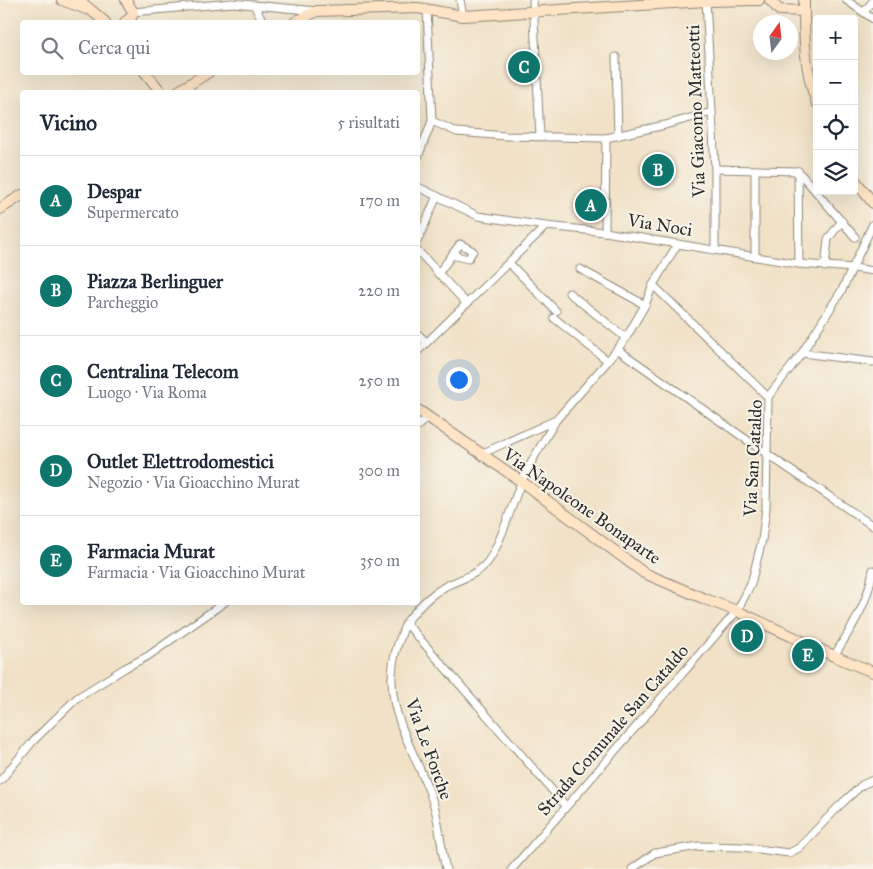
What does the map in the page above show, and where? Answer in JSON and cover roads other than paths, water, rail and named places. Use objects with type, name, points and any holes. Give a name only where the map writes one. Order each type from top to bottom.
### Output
[{"type":"street","points":[[62,0],[94,12]]},
{"type":"street","points":[[79,0],[103,20]]},
{"type":"street","points":[[126,0],[133,12],[128,20]]},
{"type":"street","points":[[460,0],[463,16]]},
{"type":"street","points":[[533,0],[540,136]]},
{"type":"street","points":[[133,12],[232,3],[317,11],[418,8],[463,16],[534,13],[616,4],[760,0]]},
{"type":"street","points":[[770,0],[779,10],[804,11]]},
{"type":"street","points":[[804,0],[805,59],[809,83],[813,93]]},
{"type":"street","points":[[846,0],[873,18]]},
{"type":"street","name":"Via Giacomo Matteotti","points":[[706,1],[715,169],[715,250]]},
{"type":"street","points":[[864,12],[873,1]]},
{"type":"street","points":[[254,5],[262,20]]},
{"type":"street","points":[[420,151],[432,121],[427,10]]},
{"type":"street","points":[[299,20],[317,11]]},
{"type":"street","points":[[616,57],[618,136]]},
{"type":"street","points":[[147,75],[159,90]]},
{"type":"street","points":[[180,90],[204,75]]},
{"type":"street","points":[[432,121],[457,132],[506,136],[606,138],[712,112]]},
{"type":"street","points":[[605,232],[606,138]]},
{"type":"street","points":[[715,169],[798,171],[855,237]]},
{"type":"street","points":[[754,170],[755,257]]},
{"type":"street","points":[[798,171],[799,264]]},
{"type":"street","points":[[858,185],[873,203]]},
{"type":"street","name":"Via Noci","points":[[420,188],[478,216],[605,232],[799,264],[873,271]]},
{"type":"street","points":[[0,209],[20,196]]},
{"type":"street","points":[[420,235],[437,196]]},
{"type":"street","points":[[825,267],[828,239],[842,221]]},
{"type":"street","name":"Via San Cataldo","points":[[737,611],[751,584],[762,540],[766,508],[768,397],[802,352],[842,290],[854,268],[873,224]]},
{"type":"street","points":[[420,349],[546,226]]},
{"type":"street","points":[[481,454],[556,420],[626,338],[653,285],[677,245]]},
{"type":"street","points":[[420,253],[467,304]]},
{"type":"street","points":[[438,274],[452,255]]},
{"type":"street","points":[[509,263],[555,315],[608,361]]},
{"type":"street","points":[[580,269],[644,305]]},
{"type":"street","points":[[653,285],[768,397]]},
{"type":"street","points":[[570,293],[626,338]]},
{"type":"street","points":[[420,336],[426,342]]},
{"type":"street","points":[[617,349],[873,526]]},
{"type":"street","points":[[802,352],[873,362]]},
{"type":"street","name":"Via Napoleone Bonaparte","points":[[420,412],[522,482],[644,573],[696,596],[737,611],[873,672]]},
{"type":"street","points":[[420,424],[426,417]]},
{"type":"street","name":"Via Le Forche","points":[[446,869],[436,811],[416,758],[395,711],[392,681],[393,659],[406,623],[418,608],[430,596],[444,587],[477,572],[489,561],[522,482],[556,420]]},
{"type":"street","points":[[834,656],[860,614],[870,586],[873,570]]},
{"type":"street","points":[[0,781],[34,740],[78,698],[125,668],[148,656],[222,605]]},
{"type":"street","name":"Strada Comunale San Cataldo","points":[[512,869],[737,611]]},
{"type":"street","points":[[406,623],[566,806]]},
{"type":"street","points":[[632,869],[655,852],[699,846],[790,853],[799,848],[838,806],[862,785],[873,780]]},
{"type":"place","name":"Centralina Telecom","points":[[524,67]]},
{"type":"place","name":"Piazza Berlinguer","points":[[658,170]]},
{"type":"place","name":"Despar","points":[[591,205]]},
{"type":"place","name":"Outlet Elettrodomestici","points":[[747,636]]},
{"type":"place","name":"Farmacia Murat","points":[[808,655]]}]
